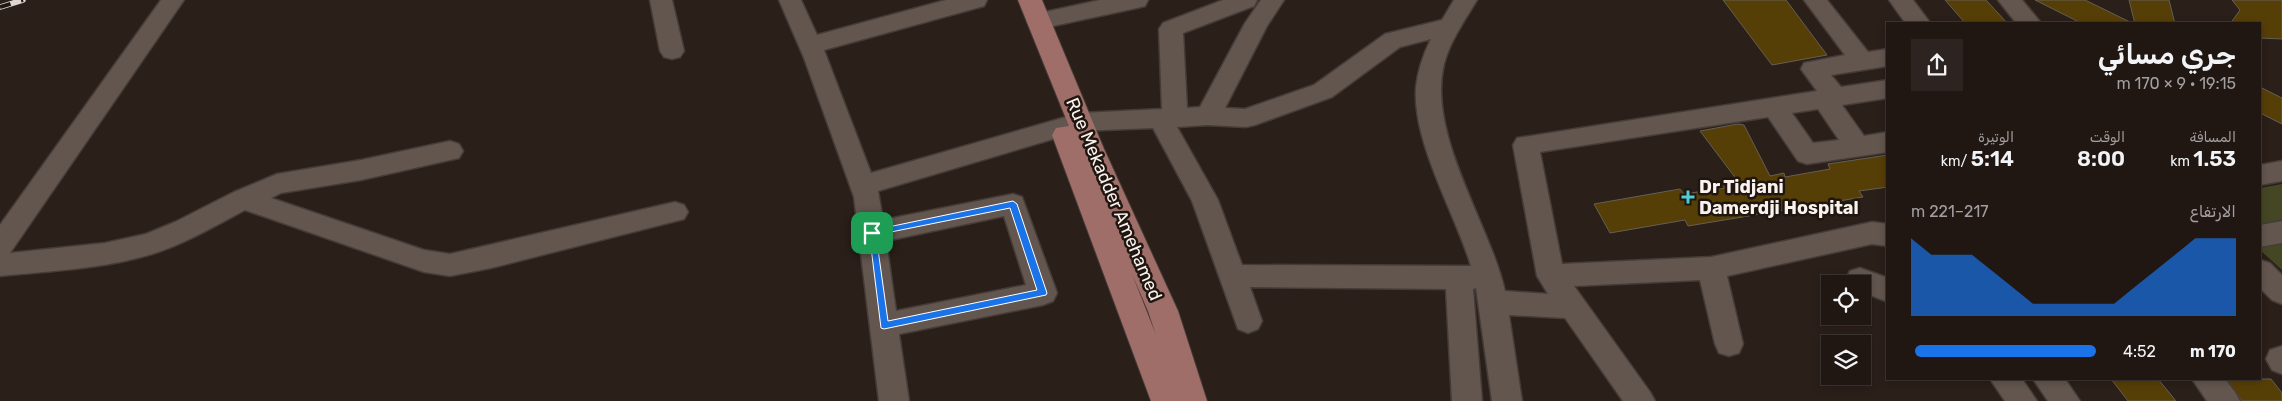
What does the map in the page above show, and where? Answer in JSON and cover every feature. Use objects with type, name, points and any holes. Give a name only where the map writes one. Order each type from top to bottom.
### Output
[{"type":"main road","name":"Rue Mekadder Amehamed","points":[[1009,0],[1163,312],[1192,401]]},
{"type":"main road","name":"Rue Mekadder Amehamed","points":[[1034,11],[1071,125],[1082,177],[1135,323],[1166,401]]},
{"type":"street","points":[[0,246],[173,0]]},
{"type":"street","points":[[661,0],[672,51]]},
{"type":"street","points":[[790,0],[810,45],[867,197],[894,401]]},
{"type":"street","points":[[810,45],[976,0]]},
{"type":"street","points":[[1034,11],[1137,0]]},
{"type":"street","points":[[1246,0],[1171,29],[1167,118],[1205,200],[1248,321]]},
{"type":"street","points":[[1208,116],[1257,23],[1273,0]]},
{"type":"street","points":[[1466,0],[1448,27],[1432,65],[1428,103],[1436,135],[1480,275],[1492,302],[1507,401]]},
{"type":"street","points":[[1815,0],[1862,61]]},
{"type":"street","points":[[1900,0],[1917,22]]},
{"type":"street","points":[[2010,0],[2028,22]]},
{"type":"street","points":[[863,185],[1071,125],[1208,116],[1246,118],[1323,91],[1393,40],[1448,27]]},
{"type":"street","points":[[1858,147],[1813,69],[1886,56]]},
{"type":"street","points":[[1640,401],[1551,276],[1526,145],[1886,89]]},
{"type":"street","points":[[1775,107],[1807,154],[1886,142]]},
{"type":"street","points":[[0,265],[105,254],[150,244],[184,230],[243,199],[277,184],[361,170],[450,151]]},
{"type":"street","points":[[2261,175],[2282,171]]},
{"type":"street","points":[[243,199],[424,261],[450,265],[491,257],[621,223],[675,212]]},
{"type":"street","points":[[872,233],[1013,204],[1043,293],[884,326]]},
{"type":"street","points":[[2261,236],[2282,232]]},
{"type":"street","points":[[1551,276],[1711,268],[1872,233],[1886,236]]},
{"type":"street","points":[[1711,268],[1729,344]]},
{"type":"street","points":[[2261,272],[2282,292]]},
{"type":"street","points":[[1232,276],[1480,275]]},
{"type":"street","points":[[1467,401],[1459,283],[1480,275]]},
{"type":"street","points":[[1871,284],[1886,290]]},
{"type":"street","points":[[1492,302],[1573,307]]},
{"type":"street","points":[[1465,369],[1503,371]]},
{"type":"street","points":[[2006,380],[2022,401]]},
{"type":"street","points":[[2049,380],[2065,401]]},
{"type":"street","points":[[2208,380],[2225,401]]},
{"type":"green space","points":[[2282,184],[2282,270],[2261,251],[2261,188]]},
{"type":"building","points":[[1723,0],[1786,0],[1827,55],[1772,65]]},
{"type":"building","points":[[1945,0],[1986,0],[2006,22],[1964,22]]},
{"type":"building","points":[[2035,0],[2085,0],[2130,22],[2079,22]]},
{"type":"building","points":[[2129,0],[2169,0],[2174,22],[2134,22]]},
{"type":"building","points":[[2232,0],[2282,0],[2282,39],[2261,38],[2261,22],[2231,22],[2240,10]]},
{"type":"building","points":[[2261,88],[2282,98],[2282,124],[2261,114]]},
{"type":"building","points":[[1738,124],[1744,125],[1770,176],[1784,173],[1785,177],[1830,169],[1828,164],[1886,155],[1886,187],[1859,191],[1863,197],[1688,226],[1685,220],[1610,233],[1594,204],[1680,189],[1684,194],[1725,188],[1721,183],[1737,180],[1700,131]]},
{"type":"building","points":[[2271,379],[2282,393],[2282,401],[2242,401],[2228,380]]},
{"type":"building","points":[[2112,380],[2159,380],[2176,401],[2128,401]]},
{"type":"railway","points":[[0,7],[23,0]]},
{"type":"place","name":"Dr Tidjani Damerdji Hospital","points":[[1688,197]]},
{"type":"route","points":[[1013,204],[1043,293],[884,326],[872,233],[1013,204]]}]
